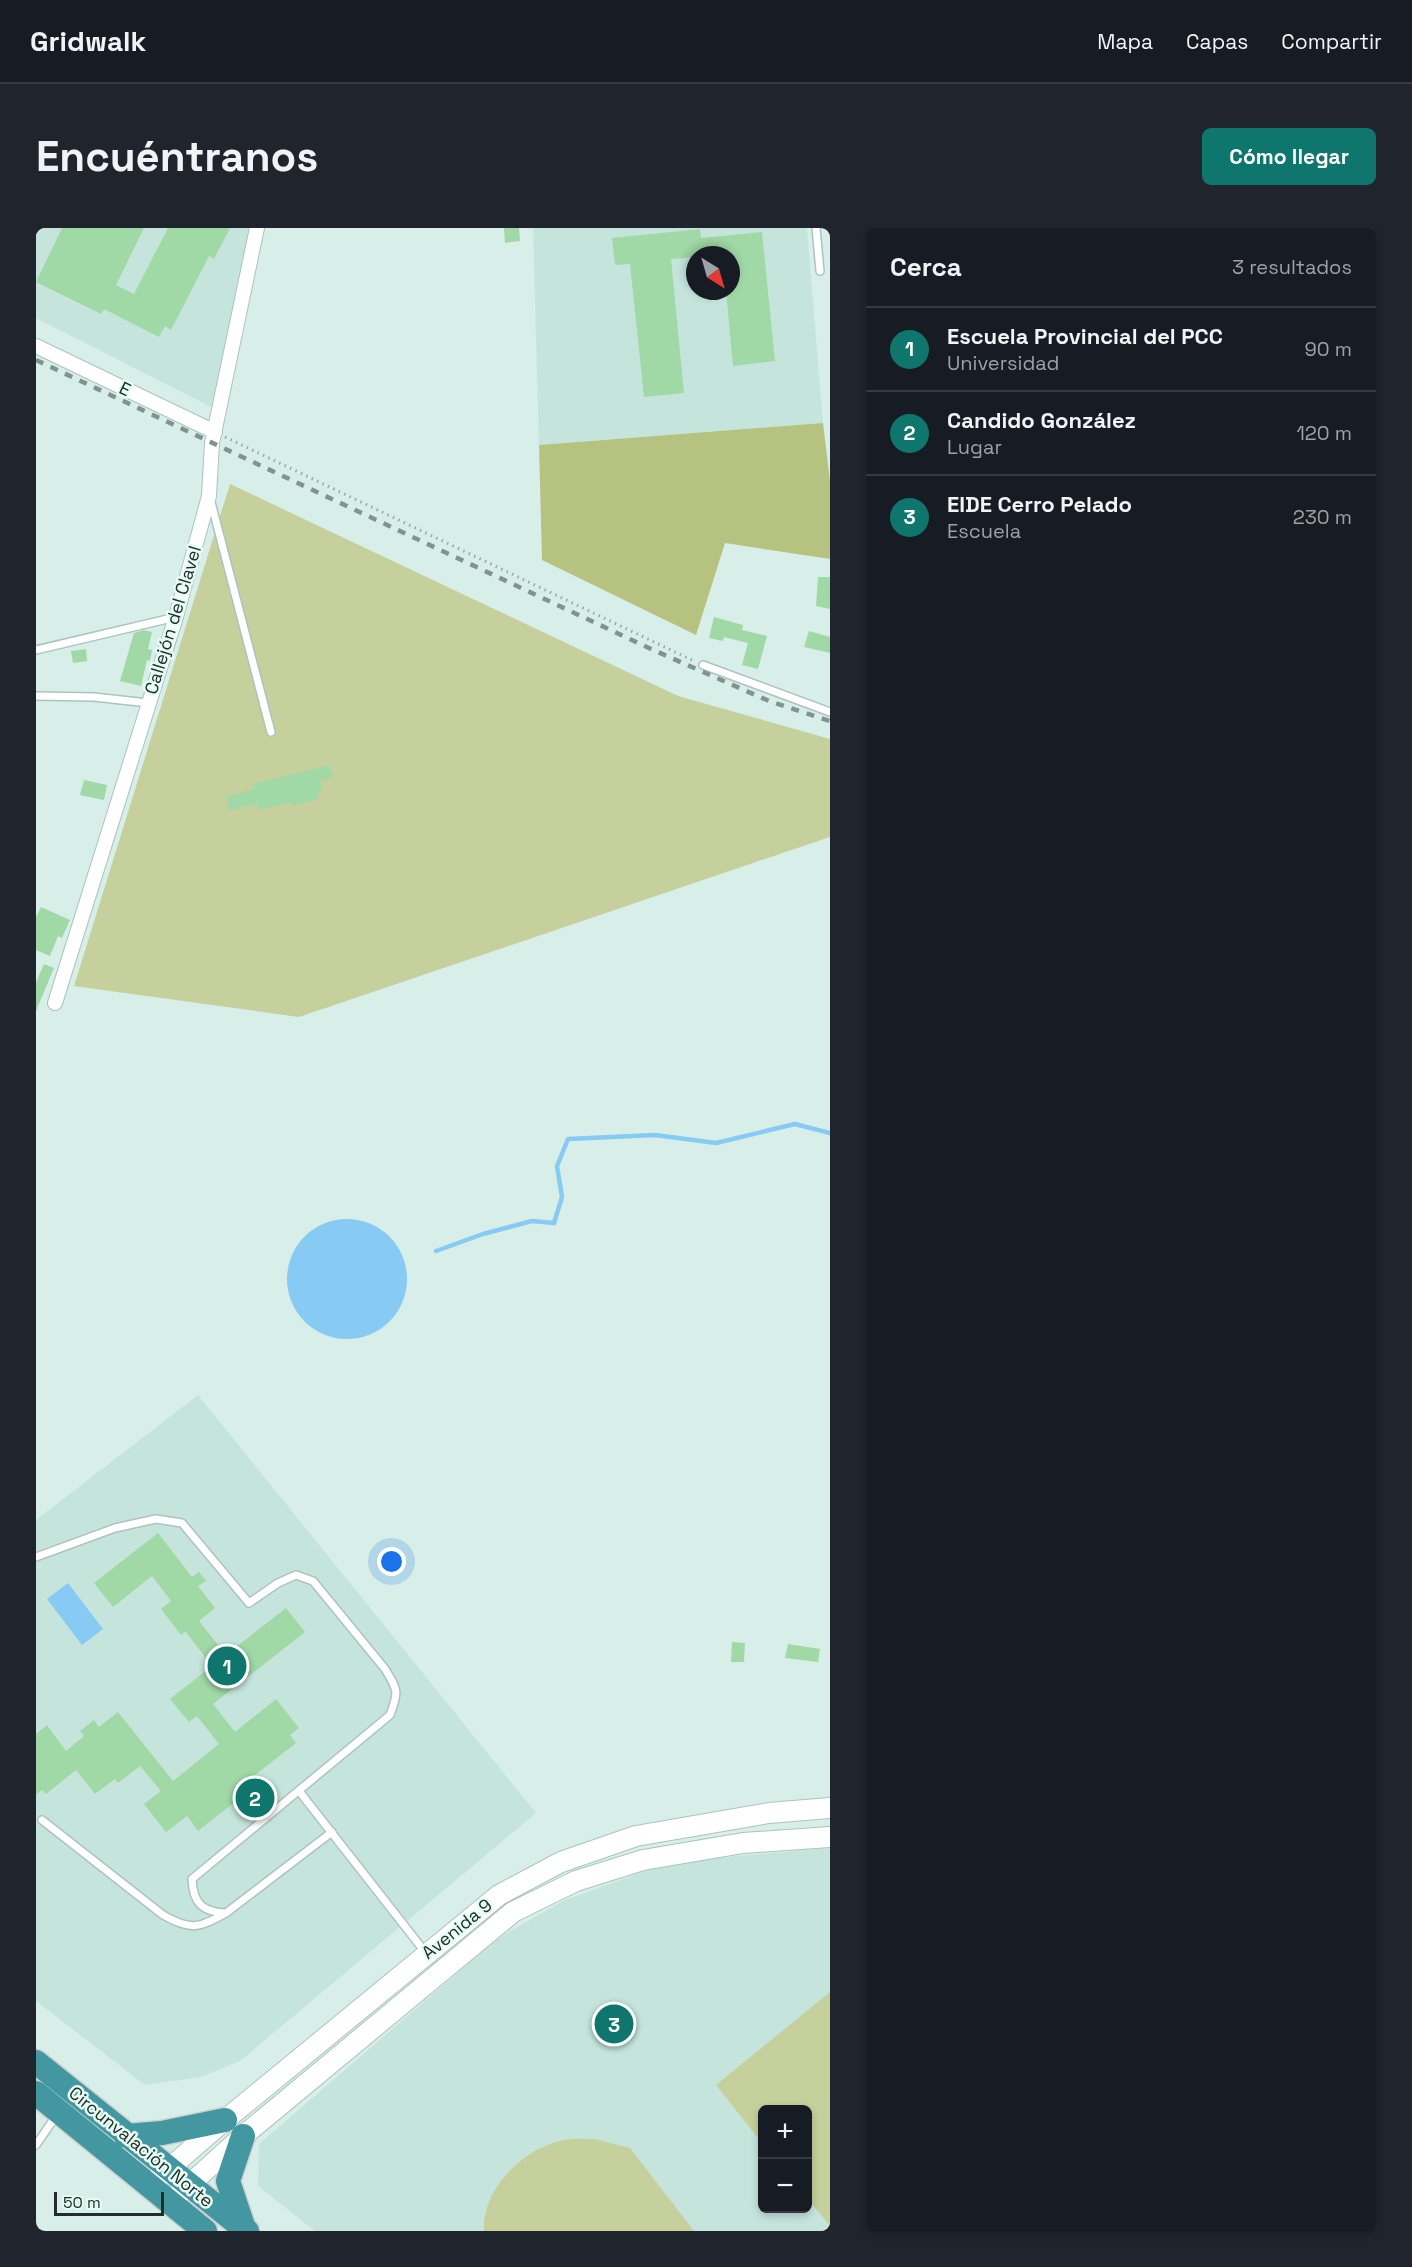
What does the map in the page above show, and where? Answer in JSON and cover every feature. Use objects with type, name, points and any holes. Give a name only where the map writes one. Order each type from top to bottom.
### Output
[{"type":"highway","name":"Circunvalación Norte","points":[[36,2062],[126,2136],[159,2177],[169,2202],[206,2231]]},
{"type":"highway","name":"Circunvalación Norte","points":[[36,2092],[59,2112],[159,2177],[189,2186],[245,2230]]},
{"type":"highway","points":[[126,2136],[162,2133],[225,2120]]},
{"type":"highway","points":[[243,2136],[228,2181],[245,2230]]},
{"type":"street","name":"Callejón del Clavel","points":[[55,1003],[176,617],[209,496],[215,432],[257,228]]},
{"type":"street","name":"E","points":[[36,346],[215,432]]},
{"type":"street","name":"Avenida 9","points":[[159,2177],[499,1895],[561,1862],[636,1836],[770,1813],[830,1808]]},
{"type":"street","name":"Avenida 9","points":[[169,2202],[243,2136],[513,1912],[576,1881],[643,1860],[732,1844],[830,1837]]},
{"type":"street","points":[[426,1954],[442,1972]]},
{"type":"lane","points":[[816,228],[820,271]]},
{"type":"lane","points":[[209,496],[271,732]]},
{"type":"lane","points":[[36,650],[176,617]]},
{"type":"lane","points":[[703,665],[830,712]]},
{"type":"lane","points":[[36,696],[94,697],[148,703]]},
{"type":"lane","points":[[36,1557],[115,1528],[156,1519],[182,1523],[249,1603],[278,1583],[296,1575],[313,1581],[393,1682],[397,1696],[390,1715],[192,1879],[193,1892],[200,1904],[209,1912],[226,1913]]},
{"type":"lane","points":[[299,1791],[426,1954]]},
{"type":"lane","points":[[42,1820],[163,1915],[180,1925],[203,1926],[226,1913],[332,1832]]},
{"type":"lane","points":[[36,2145],[59,2112]]},
{"type":"path","points":[[215,432],[703,665]]},
{"type":"shaded area","points":[[36,228],[256,228],[219,411],[36,318]]},
{"type":"shaded area","points":[[533,228],[807,228],[823,423],[539,445]]},
{"type":"shaded area","points":[[198,1395],[536,1813],[240,2061],[201,2077],[145,2085],[36,2001],[36,1520]]},
{"type":"shaded area","points":[[830,1848],[830,2231],[315,2231],[258,2186],[259,2144],[498,1938],[565,1900],[670,1862]]},
{"type":"green space","points":[[823,423],[830,481],[830,559],[725,543],[696,635],[542,560],[539,445]]},
{"type":"green space","points":[[230,484],[678,696],[830,739],[830,837],[299,1017],[74,986]]},
{"type":"green space","points":[[830,1992],[830,2226],[812,2204],[812,2105],[758,2105],[758,2138],[716,2085]]},
{"type":"green space","points":[[595,2139],[630,2148],[694,2231],[484,2231],[485,2215],[490,2200],[508,2173],[520,2161],[533,2152],[563,2140]]},
{"type":"water","points":[[347,1219],[370,1224],[389,1237],[402,1256],[407,1279],[402,1302],[389,1321],[370,1334],[347,1339],[324,1334],[305,1321],[292,1302],[287,1279],[292,1256],[305,1237],[324,1224]]},
{"type":"water","points":[[68,1583],[103,1629],[82,1645],[47,1599]]},
{"type":"building","points":[[62,228],[144,228],[116,285],[134,294],[168,228],[230,228],[214,259],[209,256],[171,330],[165,326],[159,337],[104,309],[101,314],[36,282]]},
{"type":"building","points":[[504,228],[519,228],[520,241],[505,243]]},
{"type":"building","points":[[700,229],[701,238],[762,232],[775,361],[733,366],[727,300],[740,300],[740,246],[686,246],[686,258],[671,259],[684,393],[644,397],[630,264],[615,265],[612,238]]},
{"type":"building","points":[[818,577],[830,577],[830,609],[816,606]]},
{"type":"building","points":[[714,617],[743,625],[742,630],[767,636],[758,669],[742,665],[748,643],[724,637],[723,641],[709,638]]},
{"type":"building","points":[[144,630],[152,632],[148,649],[152,650],[150,661],[147,660],[141,686],[120,681],[134,633]]},
{"type":"building","points":[[809,631],[830,637],[830,653],[804,647]]},
{"type":"building","points":[[86,649],[87,661],[73,663],[71,651]]},
{"type":"building","points":[[330,765],[333,777],[320,781],[323,792],[317,793],[318,799],[292,806],[291,802],[259,810],[257,803],[229,811],[226,797],[254,789],[253,784]]},
{"type":"building","points":[[84,780],[107,785],[104,800],[80,795]]},
{"type":"building","points":[[41,907],[70,920],[62,938],[58,936],[50,956],[36,950],[36,917]]},
{"type":"building","points":[[44,964],[54,968],[36,1011],[36,982]]},
{"type":"building","points":[[158,1533],[192,1577],[199,1572],[206,1581],[198,1586],[215,1608],[199,1621],[226,1655],[286,1608],[305,1632],[213,1704],[235,1732],[276,1699],[299,1728],[290,1735],[296,1743],[246,1782],[251,1789],[198,1831],[187,1816],[166,1832],[144,1804],[161,1791],[140,1766],[118,1783],[115,1779],[95,1794],[76,1770],[46,1794],[42,1790],[36,1795],[36,1734],[47,1725],[66,1751],[84,1736],[80,1731],[94,1720],[99,1727],[118,1712],[173,1781],[219,1744],[197,1716],[189,1722],[170,1699],[212,1666],[185,1631],[181,1635],[161,1609],[171,1601],[152,1576],[113,1607],[94,1583]]},
{"type":"building","points":[[732,1642],[745,1643],[744,1662],[731,1662]]},
{"type":"building","points":[[788,1644],[820,1649],[818,1662],[785,1658]]},
{"type":"waterway","points":[[436,1251],[483,1234],[532,1221],[554,1223],[562,1197],[557,1166],[568,1139],[655,1135],[716,1143],[795,1124],[830,1133]]},
{"type":"railway","points":[[36,360],[651,649],[769,701],[830,721]]},
{"type":"place","name":"Escuela Provincial del PCC","points":[[227,1666]]},
{"type":"place","name":"Candido González","points":[[255,1798]]},
{"type":"place","name":"EIDE Cerro Pelado","points":[[614,2024]]}]
